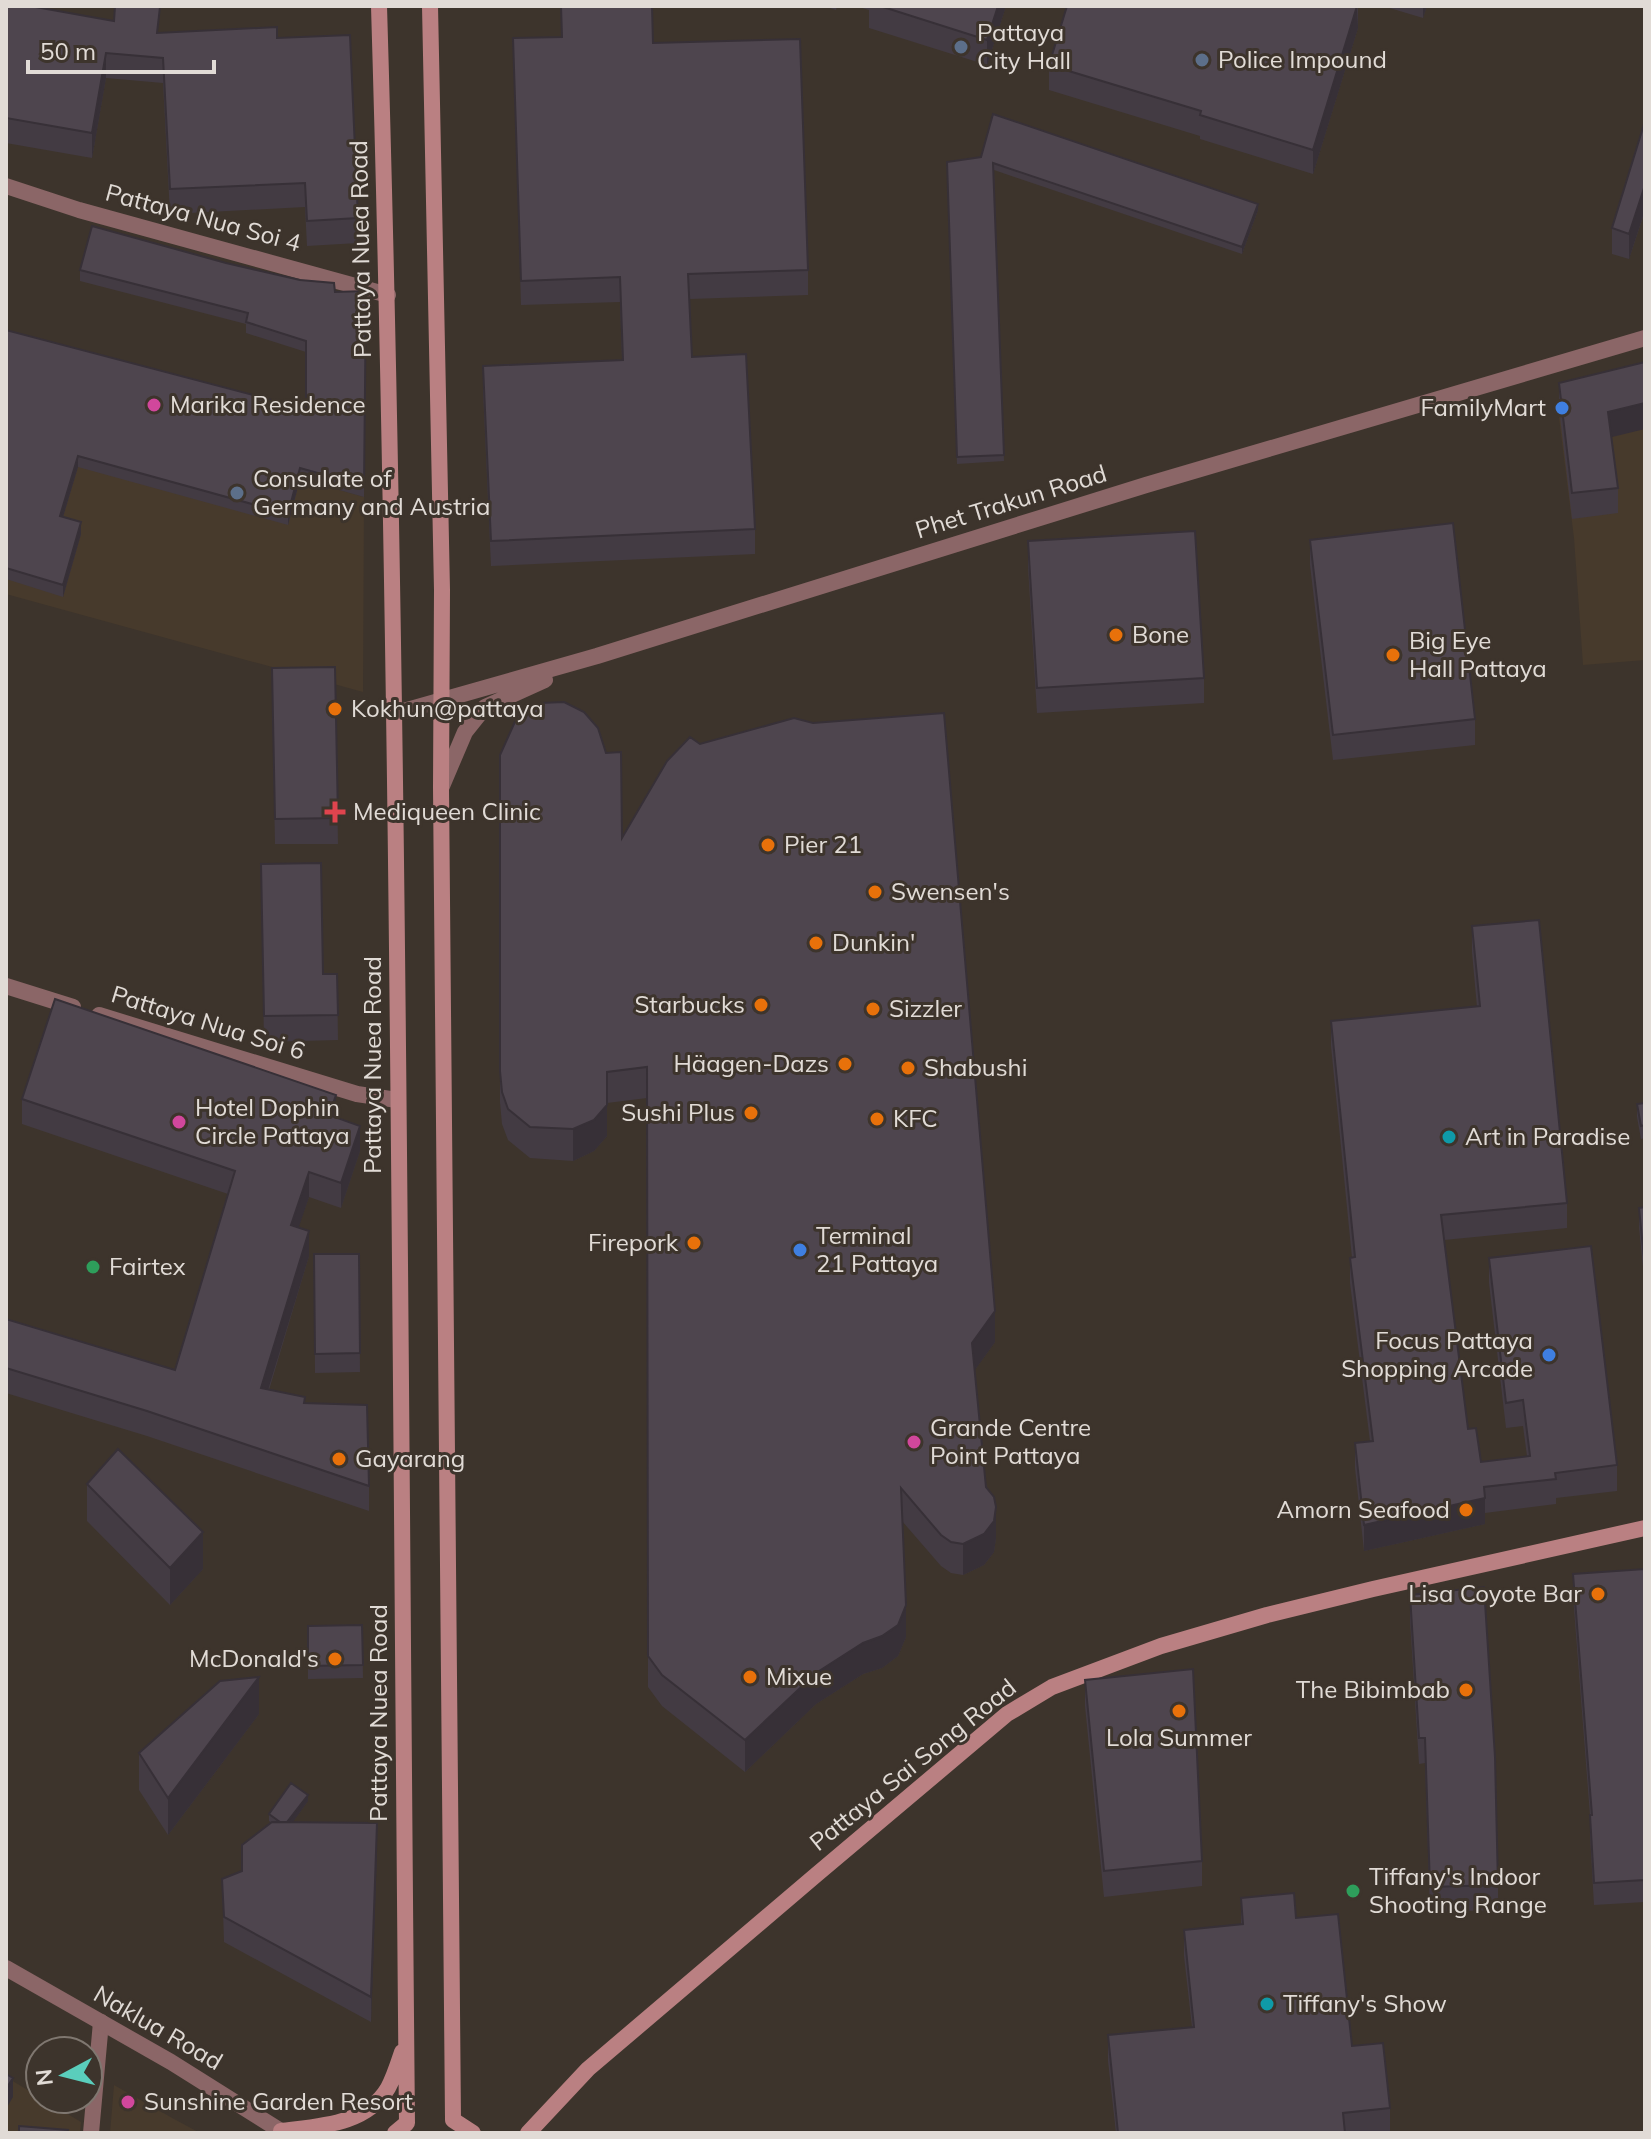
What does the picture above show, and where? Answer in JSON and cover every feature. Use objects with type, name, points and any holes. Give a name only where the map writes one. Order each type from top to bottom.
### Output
[{"type":"main road","name":"Pattaya Nuea Road","points":[[379,6],[388,295],[393,714],[406,2043],[401,2128]]},
{"type":"main road","points":[[430,6],[443,617],[441,788],[453,2120],[473,2133]]},
{"type":"main road","name":"Pattaya Sai Song Road","points":[[528,2133],[588,2069],[1007,1714],[1052,1687],[1161,1646],[1253,1619],[1388,1585],[1645,1528]]},
{"type":"main road","points":[[282,2132],[345,2122],[373,2106],[388,2087],[406,2043]]},
{"type":"street","name":"Pattaya Nua Soi 4","points":[[6,186],[79,210],[388,295]]},
{"type":"street","name":"Phet Trakun Road","points":[[393,714],[597,656],[1146,485],[1645,338]]},
{"type":"street","points":[[441,788],[465,732],[485,707],[597,656]]},
{"type":"street","name":"Pattaya Nua Soi 6","points":[[6,986],[357,1094],[397,1100]]},
{"type":"street","name":"Naklua Road","points":[[6,1968],[171,2062],[282,2132]]},
{"type":"street","points":[[91,2133],[101,2022]]},
{"type":"shaded area","points":[[1645,392],[1645,660],[1583,665],[1574,538],[1558,410]]},
{"type":"shaded area","points":[[6,394],[364,497],[363,692],[6,594]]},
{"type":"shaded area","points":[[6,2077],[24,2088],[24,2115],[69,2115],[81,2122],[80,2133],[6,2133]]},
{"type":"shaded area","name":"Sunshine Garden Resort","points":[[114,2085],[174,2119],[200,2133],[110,2133]]},
{"type":"building","points":[[6,6],[30,6],[114,21],[115,6],[160,7],[157,33],[277,27],[277,38],[350,35],[358,218],[307,221],[305,183],[170,189],[163,58],[106,53],[92,133],[6,118]]},
{"type":"building","points":[[561,6],[652,6],[653,43],[800,39],[808,270],[688,274],[692,357],[746,354],[755,529],[491,541],[483,366],[623,360],[620,277],[521,281],[513,38],[562,37]]},
{"type":"building","points":[[880,6],[998,6],[987,40]]},
{"type":"building","points":[[1067,6],[1357,6],[1313,150],[1200,115],[1201,111],[1049,65]]},
{"type":"building","points":[[993,114],[1258,204],[1242,247],[993,163],[1004,455],[957,457],[947,162],[981,157]]},
{"type":"building","points":[[1645,121],[1645,185],[1629,234],[1612,228]]},
{"type":"building","points":[[92,226],[226,263],[300,280],[334,283],[335,292],[366,291],[364,486],[300,468],[288,514],[78,456],[60,516],[81,522],[63,585],[6,568],[6,330],[306,409],[306,341],[246,322],[248,313],[80,270]]},
{"type":"building","points":[[1645,362],[1645,403],[1608,412],[1618,488],[1572,493],[1559,383]]},
{"type":"building","name":"Big Eye Hall Pattaya","points":[[1453,523],[1475,719],[1333,735],[1310,540]]},
{"type":"building","name":"Bone","points":[[1195,531],[1204,678],[1037,688],[1028,541]]},
{"type":"building","points":[[335,667],[338,818],[275,819],[272,668]]},
{"type":"building","name":"Terminal 21 Pattaya","points":[[564,702],[584,712],[598,728],[606,753],[621,752],[622,838],[667,761],[690,737],[700,744],[794,718],[813,723],[944,713],[995,1311],[972,1343],[986,1487],[994,1497],[994,1521],[984,1534],[963,1544],[951,1542],[941,1535],[901,1488],[906,1605],[898,1625],[816,1673],[745,1740],[662,1675],[648,1656],[647,1067],[607,1072],[607,1105],[594,1120],[573,1129],[530,1127],[508,1109],[502,1092],[500,755],[518,715],[540,703]]},
{"type":"building","points":[[321,863],[323,974],[337,974],[338,1015],[264,1016],[261,864]]},
{"type":"building","points":[[1539,920],[1567,1203],[1441,1215],[1468,1429],[1476,1428],[1481,1462],[1530,1456],[1523,1400],[1506,1403],[1489,1258],[1591,1246],[1617,1465],[1555,1473],[1556,1479],[1484,1487],[1485,1498],[1364,1525],[1355,1443],[1373,1441],[1350,1258],[1355,1257],[1331,1021],[1480,1006],[1472,926]]},
{"type":"building","points":[[55,999],[336,1095],[329,1115],[360,1126],[341,1183],[309,1172],[291,1225],[309,1231],[261,1388],[305,1397],[304,1403],[367,1405],[369,1486],[147,1411],[6,1368],[6,1319],[175,1370],[235,1171],[22,1099]]},
{"type":"building","points":[[1645,1103],[1645,1125],[1641,1126],[1637,1104]]},
{"type":"building","points":[[1645,1207],[1645,1268],[1639,1208]]},
{"type":"building","points":[[314,1254],[359,1254],[360,1353],[315,1354]]},
{"type":"building","points":[[118,1449],[203,1532],[170,1568],[87,1484]]},
{"type":"building","points":[[1645,1569],[1645,1880],[1594,1883],[1592,1815],[1573,1574]]},
{"type":"building","points":[[1484,1587],[1495,1757],[1498,1885],[1430,1887],[1425,1738],[1419,1738],[1410,1595]]},
{"type":"building","name":"McDonald's","points":[[362,1625],[363,1665],[308,1666],[308,1626]]},
{"type":"building","points":[[1193,1669],[1202,1861],[1104,1871],[1085,1680]]},
{"type":"building","points":[[259,1677],[168,1798],[139,1753],[220,1681]]},
{"type":"building","points":[[291,1783],[308,1795],[287,1822],[280,1822],[269,1814]]},
{"type":"building","points":[[272,1822],[377,1823],[371,1997],[224,1917],[222,1879],[242,1871],[242,1845]]},
{"type":"building","name":"Tiffany's Show","points":[[1294,1893],[1296,1918],[1338,1914],[1352,2046],[1383,2043],[1390,2108],[1343,2113],[1345,2133],[1118,2133],[1108,2035],[1194,2027],[1184,1930],[1243,1924],[1241,1898]]},
{"type":"building","points":[[6,2074],[13,2078],[6,2089]]},
{"type":"building","points":[[19,2126],[68,2130],[67,2133],[19,2133]]},
{"type":"place","name":"Pattaya City Hall","points":[[961,47]]},
{"type":"place","name":"Police Impound","points":[[1202,60]]},
{"type":"place","name":"Marika Residence","points":[[154,405]]},
{"type":"place","name":"FamilyMart","points":[[1562,408]]},
{"type":"place","name":"Consulate of Germany and Austria","points":[[237,493]]},
{"type":"place","name":"Bone","points":[[1116,635]]},
{"type":"place","name":"Big Eye Hall Pattaya","points":[[1393,655]]},
{"type":"place","name":"Kokhun@pattaya","points":[[335,709]]},
{"type":"place","name":"Mediqueen Clinic","points":[[335,812]]},
{"type":"place","name":"Pier 21","points":[[768,845]]},
{"type":"place","name":"Swensen's","points":[[875,892]]},
{"type":"place","name":"Dunkin'","points":[[816,943]]},
{"type":"place","name":"Starbucks","points":[[761,1005]]},
{"type":"place","name":"Sizzler","points":[[873,1009]]},
{"type":"place","name":"Häagen-Dazs","points":[[845,1064]]},
{"type":"place","name":"Shabushi","points":[[908,1068]]},
{"type":"place","name":"Sushi Plus","points":[[751,1113]]},
{"type":"place","name":"KFC","points":[[877,1119]]},
{"type":"place","name":"Hotel Dophin Circle Pattaya","points":[[179,1122]]},
{"type":"place","name":"Art in Paradise","points":[[1449,1137]]},
{"type":"place","name":"Firepork","points":[[694,1243]]},
{"type":"place","name":"Terminal 21 Pattaya","points":[[800,1250]]},
{"type":"place","name":"Fairtex","points":[[93,1267]]},
{"type":"place","name":"Focus Pattaya Shopping Arcade","points":[[1549,1355]]},
{"type":"place","name":"Grande Centre Point Pattaya","points":[[914,1442]]},
{"type":"place","name":"Gayarang","points":[[339,1459]]},
{"type":"place","name":"Amorn Seafood","points":[[1466,1510]]},
{"type":"place","name":"Lisa Coyote Bar","points":[[1598,1594]]},
{"type":"place","name":"McDonald's","points":[[335,1659]]},
{"type":"place","name":"Mixue","points":[[750,1677]]},
{"type":"place","name":"The Bibimbab","points":[[1466,1690]]},
{"type":"place","name":"Lola Summer","points":[[1179,1711]]},
{"type":"place","name":"Tiffany's Indoor Shooting Range","points":[[1353,1891]]},
{"type":"place","name":"Tiffany's Show","points":[[1267,2004]]},
{"type":"place","name":"Sunshine Garden Resort","points":[[128,2102]]}]
